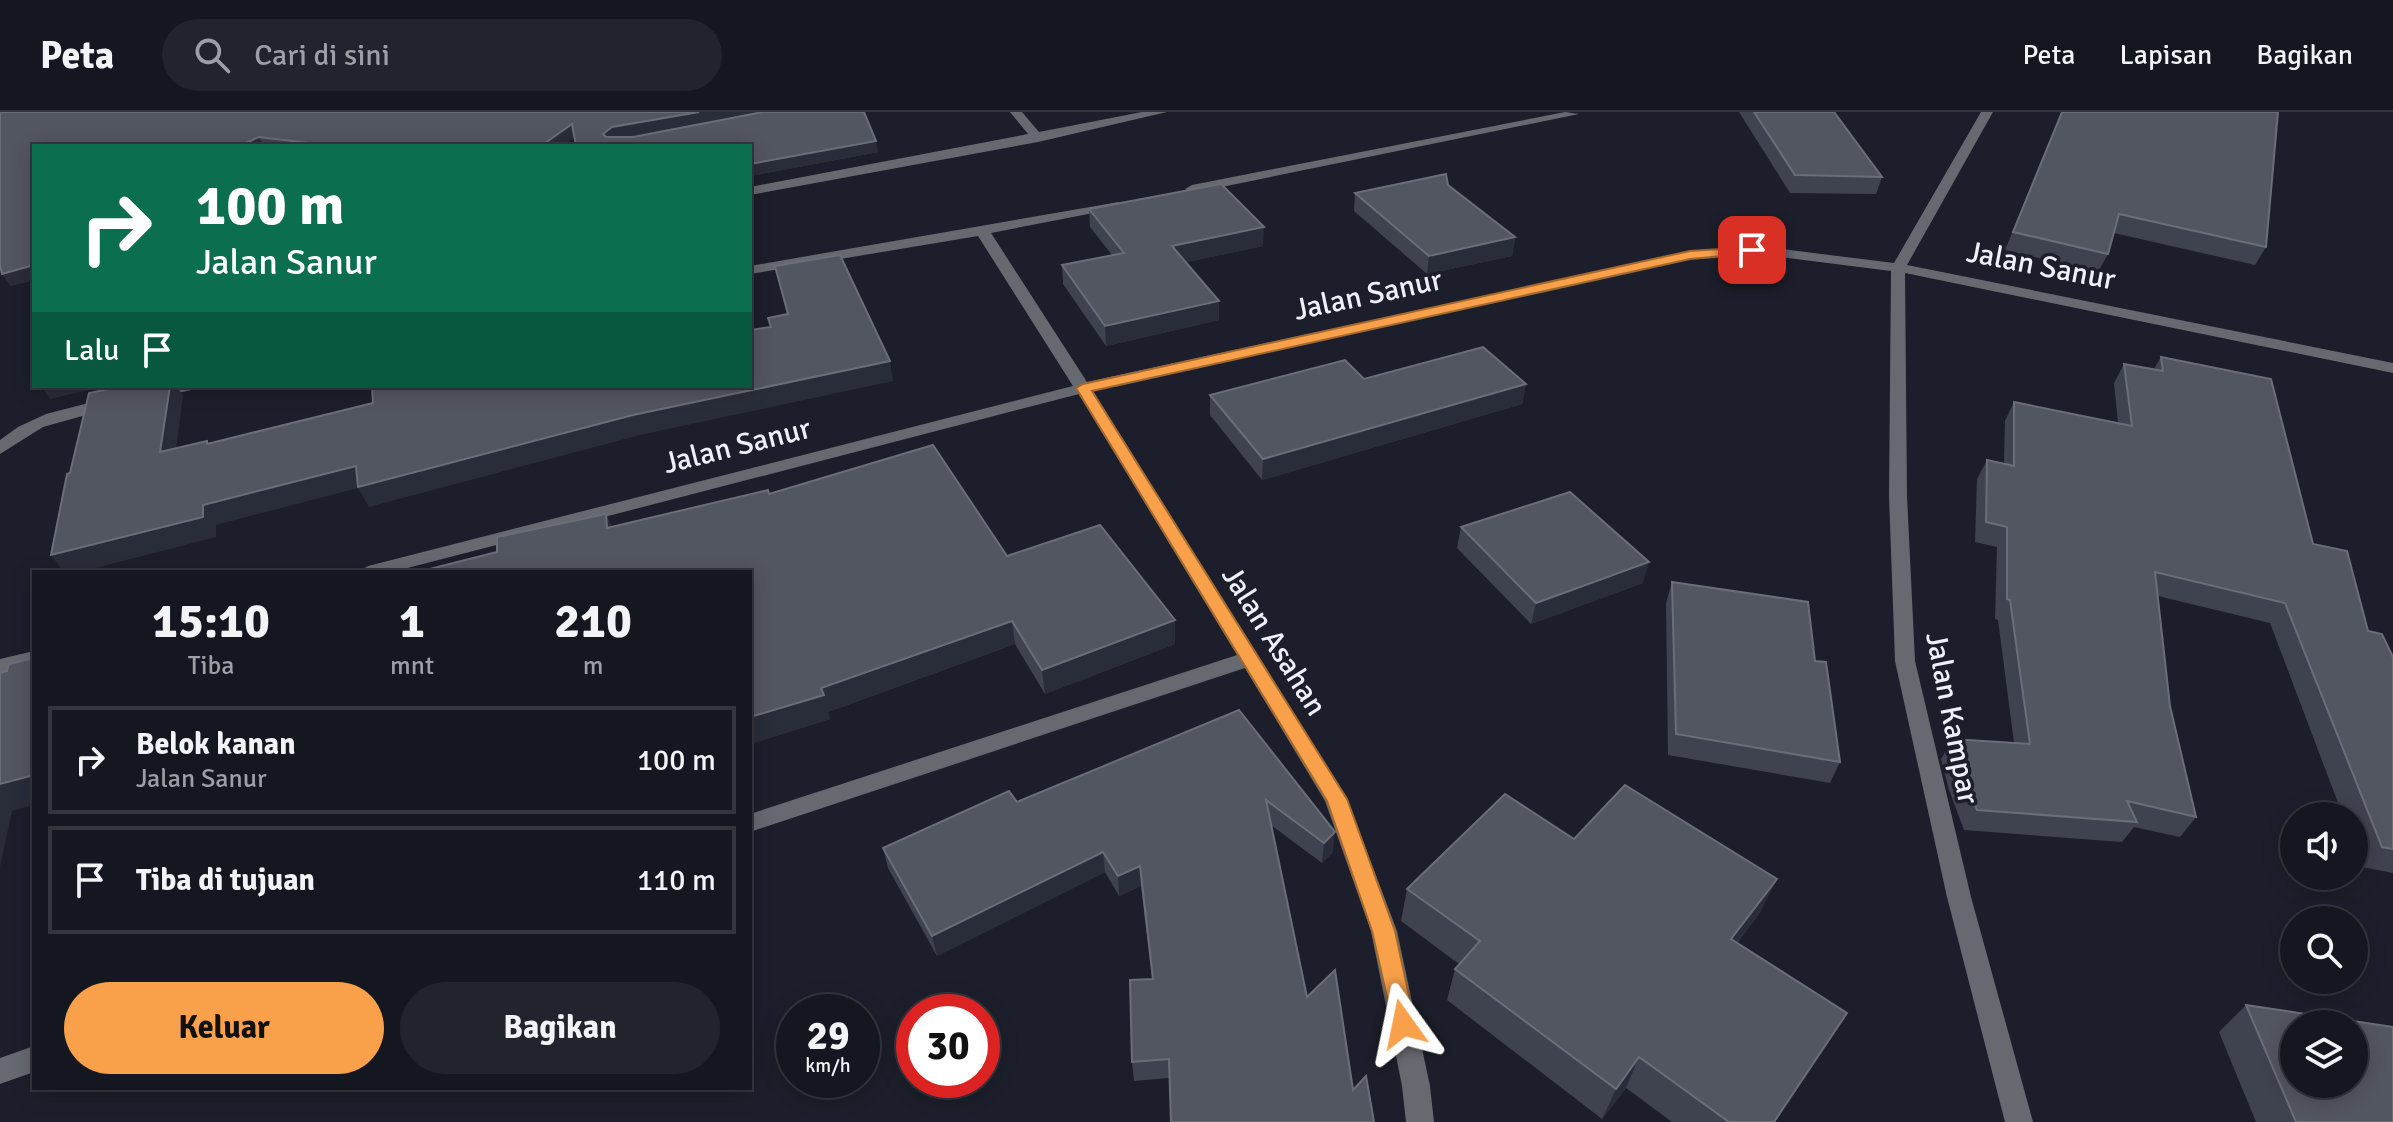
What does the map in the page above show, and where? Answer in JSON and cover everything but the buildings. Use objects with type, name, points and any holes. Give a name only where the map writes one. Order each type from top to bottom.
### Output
[{"type":"street","points":[[1016,112],[1038,138]]},
{"type":"street","points":[[752,191],[1161,112]]},
{"type":"street","points":[[1898,268],[1987,112]]},
{"type":"street","points":[[1184,191],[1573,114]]},
{"type":"street","points":[[752,270],[982,231],[1122,203]]},
{"type":"street","name":"Jalan Asahan","points":[[982,231],[1083,388],[1336,799],[1384,931],[1416,1086],[1420,1122]]},
{"type":"street","name":"Jalan Sanur","points":[[376,570],[1083,388],[1690,255],[1728,250],[1776,251],[1898,268],[2393,368]]},
{"type":"street","name":"Jalan Kampar","points":[[1898,268],[1898,496],[1905,661],[1959,897],[2019,1122]]},
{"type":"street","points":[[0,449],[16,434],[35,424],[180,388]]},
{"type":"street","points":[[0,666],[32,658]]},
{"type":"street","points":[[752,822],[1249,659]]},
{"type":"street","points":[[0,1071],[32,1060]]},
{"type":"route","points":[[1403,1024],[1384,931],[1336,799],[1083,388],[1690,255],[1752,250]]}]
